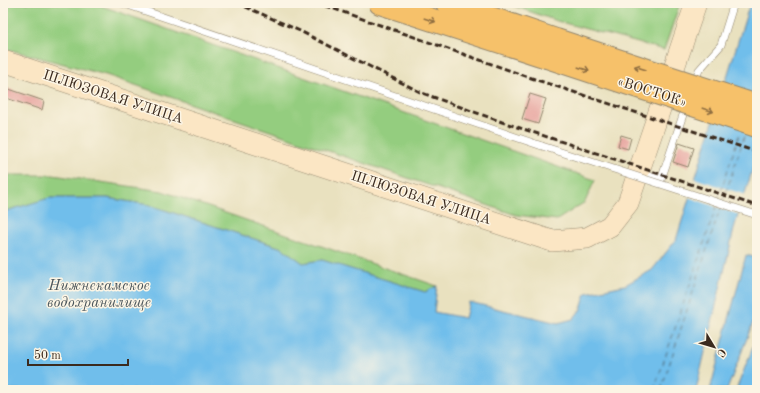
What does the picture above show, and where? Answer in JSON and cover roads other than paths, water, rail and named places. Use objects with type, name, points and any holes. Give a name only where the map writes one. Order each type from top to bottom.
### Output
[{"type":"main road","points":[[380,3],[551,48]]},
{"type":"main road","points":[[447,3],[551,48]]},
{"type":"main road","name":"«ВОСТОК»","points":[[551,48],[757,106]]},
{"type":"main road","name":"«ВОСТОК»","points":[[551,48],[757,126]]},
{"type":"street","name":"ШЛЮЗОВАЯ УЛИЦА","points":[[3,62],[552,241],[587,238],[610,226],[628,203],[696,3]]},
{"type":"lane","points":[[122,3],[542,146],[757,215]]},
{"type":"lane","points":[[639,172],[661,180],[690,92],[699,70],[721,45],[734,3]]},
{"type":"lane","points":[[669,82],[685,88],[690,92]]},
{"type":"water","name":"Нижнекамское водохранилище","points":[[750,3],[757,3],[757,155],[735,225],[696,390],[3,390],[3,212],[49,198],[107,198],[149,205],[282,248],[303,263],[322,260],[425,292],[437,286],[434,312],[465,318],[469,302],[558,323],[573,319],[581,309],[586,293],[625,285],[652,270],[676,240]]},
{"type":"water","points":[[746,255],[757,258],[757,312],[727,390],[710,390]]},
{"type":"water","points":[[757,337],[757,390],[736,390]]},
{"type":"railway","points":[[237,3],[300,31],[422,93],[502,122],[757,206]]},
{"type":"railway","points":[[317,3],[540,81],[757,152]]}]
